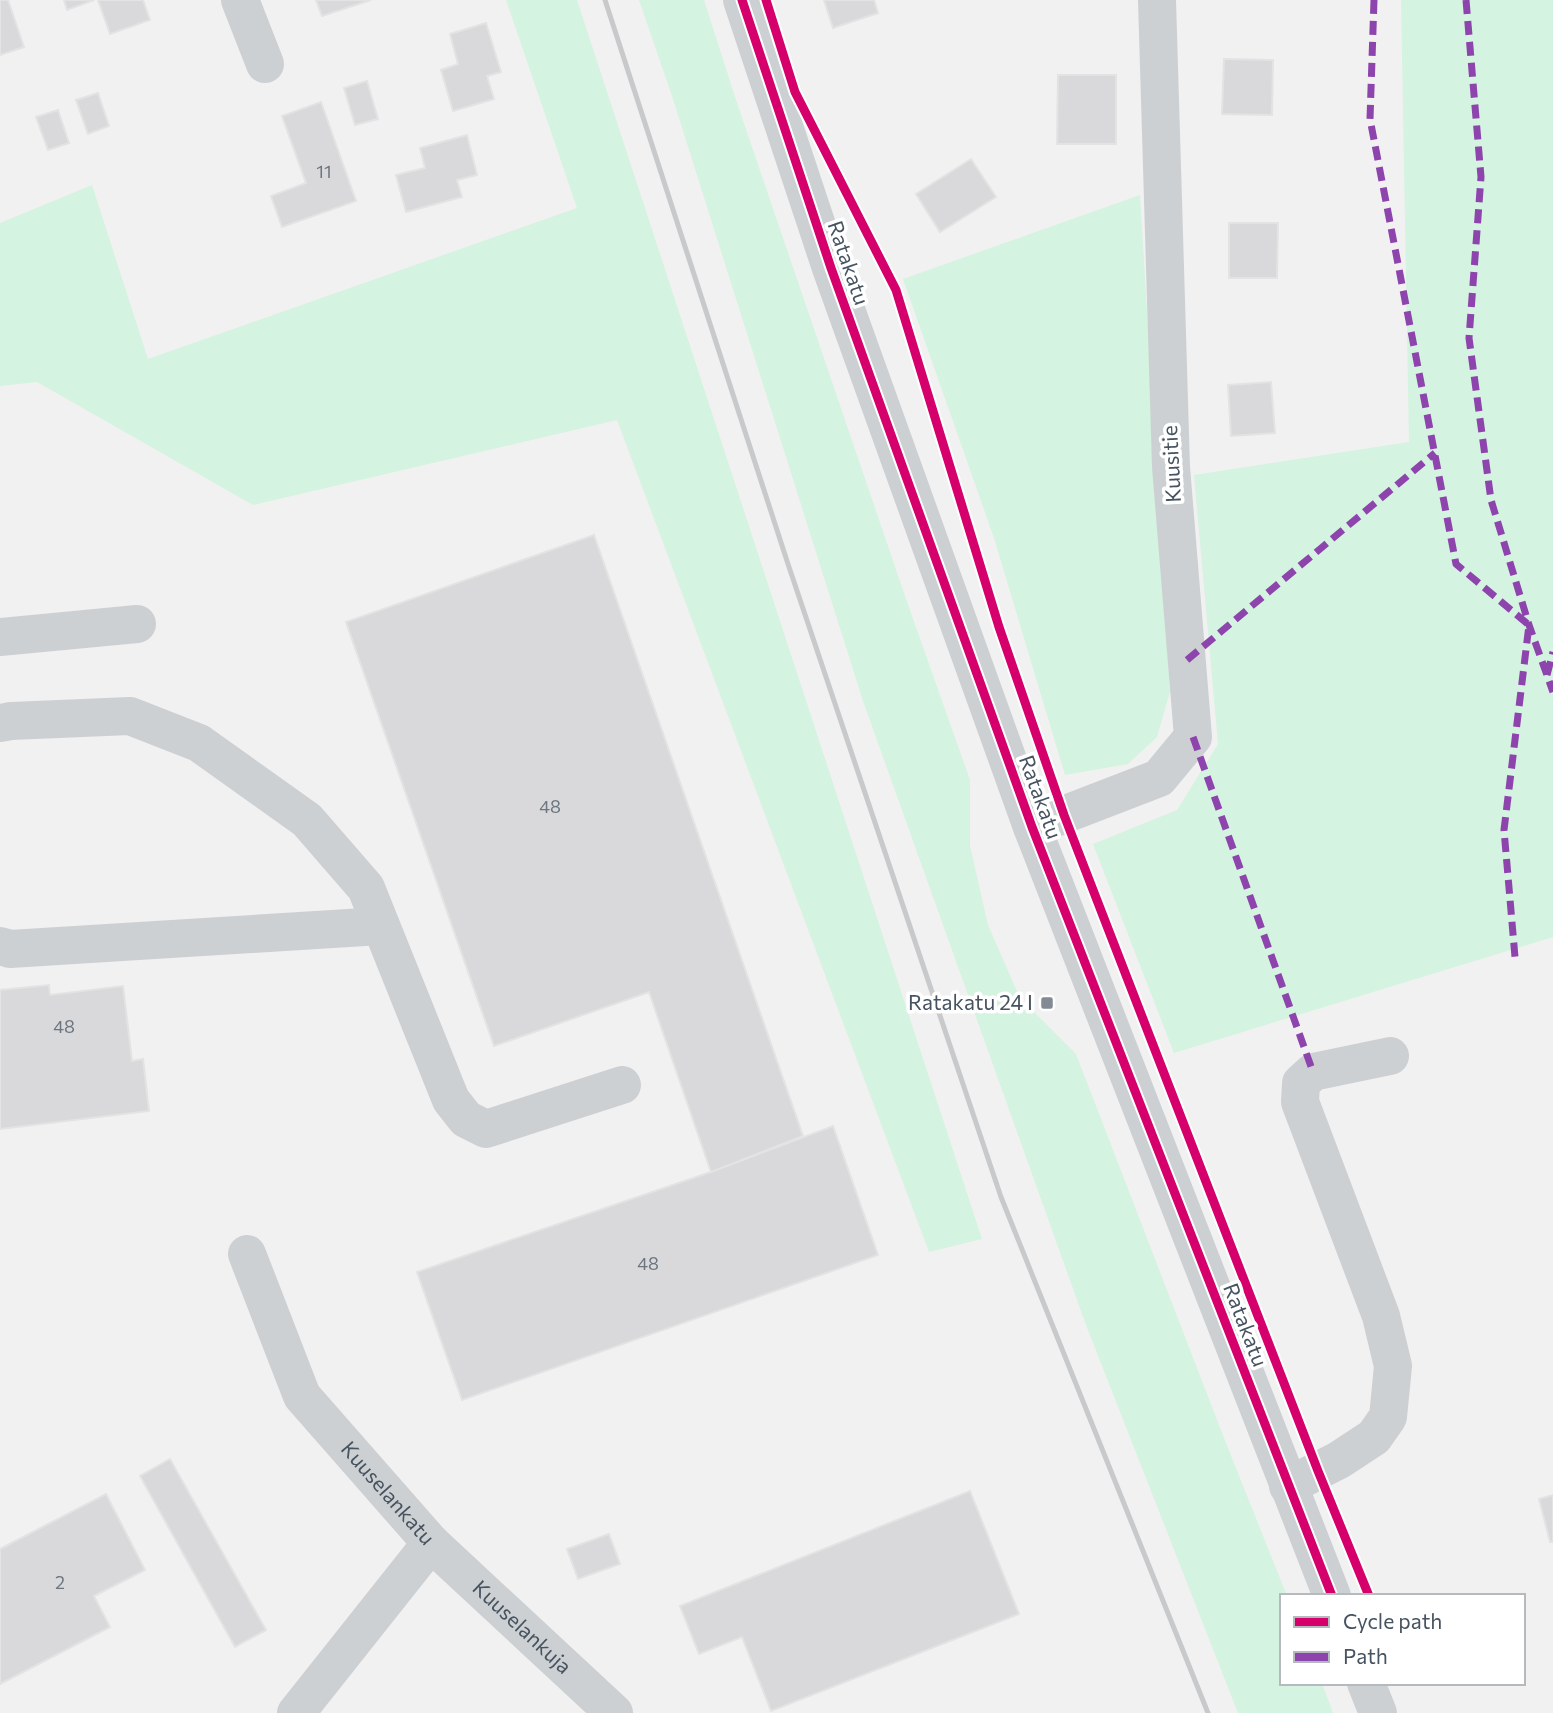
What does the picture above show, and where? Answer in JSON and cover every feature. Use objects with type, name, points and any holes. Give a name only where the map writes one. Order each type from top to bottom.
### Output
[{"type":"street","points":[[240,0],[265,64]]},
{"type":"street","name":"Ratakatu","points":[[742,0],[831,268],[1032,827],[1331,1594]]},
{"type":"street","name":"Kuusitie","points":[[1032,827],[1159,778],[1193,737],[1171,467],[1157,0]]},
{"type":"street","points":[[0,637],[137,624]]},
{"type":"street","points":[[0,723],[130,716],[199,743],[307,820],[366,888],[451,1100],[467,1119],[486,1129],[622,1085]]},
{"type":"street","points":[[0,946],[9,949],[381,926]]},
{"type":"street","points":[[1288,1486],[1339,1460],[1374,1437],[1388,1417],[1393,1366],[1381,1316],[1300,1102],[1301,1083],[1313,1072],[1390,1056]]},
{"type":"street","name":"Kuuselankatu","points":[[247,1254],[302,1396],[431,1542],[296,1713]]},
{"type":"street","name":"Kuuselankuja","points":[[431,1542],[614,1713]]},
{"type":"street","points":[[1367,1685],[1378,1713]]},
{"type":"green space","points":[[506,0],[577,0],[982,1239],[929,1252],[617,420],[253,505],[37,382],[0,386],[0,223],[92,185],[148,359],[577,208]]},
{"type":"green space","points":[[639,0],[704,0],[906,599],[970,780],[970,846],[988,925],[1020,998],[1076,1054],[1286,1594],[1280,1594],[1280,1685],[1323,1685],[1333,1713],[1238,1713],[1086,1325],[863,701],[672,96]]},
{"type":"green space","points":[[1401,0],[1553,0],[1553,937],[1174,1053],[1093,844],[1177,810],[1218,744],[1194,475],[1409,442]]},
{"type":"green space","points":[[1140,195],[1170,692],[1157,737],[1128,764],[1065,775],[994,538],[903,279]]},
{"type":"building","points":[[0,0],[8,0],[24,47],[0,55]]},
{"type":"building","points":[[64,0],[94,0],[67,10]]},
{"type":"building","points":[[98,0],[143,0],[150,20],[110,34]]},
{"type":"building","points":[[316,0],[371,0],[322,16]]},
{"type":"building","points":[[824,0],[874,0],[878,13],[833,28]]},
{"type":"building","points":[[486,23],[501,72],[487,76],[494,99],[453,111],[441,70],[458,64],[450,34]]},
{"type":"building","points":[[1224,59],[1273,60],[1272,115],[1222,114]]},
{"type":"building","points":[[1058,75],[1116,75],[1116,144],[1057,144]]},
{"type":"building","points":[[367,81],[378,119],[355,125],[344,88]]},
{"type":"building","points":[[98,93],[109,126],[88,134],[76,100]]},
{"type":"building","points":[[321,102],[356,201],[282,227],[271,196],[306,183],[282,116]]},
{"type":"building","points":[[58,110],[69,143],[48,150],[36,117]]},
{"type":"building","points":[[467,135],[477,175],[457,180],[462,197],[406,212],[396,175],[425,168],[420,148]]},
{"type":"building","points":[[971,159],[996,197],[940,232],[916,194]]},
{"type":"building","points":[[1229,223],[1278,223],[1277,278],[1229,278]]},
{"type":"building","points":[[1271,382],[1275,433],[1231,436],[1228,385]]},
{"type":"building","points":[[594,535],[803,1136],[711,1172],[649,992],[494,1046],[346,622]]},
{"type":"building","points":[[49,985],[50,995],[123,986],[132,1061],[143,1059],[149,1111],[0,1129],[0,990]]},
{"type":"building","points":[[833,1126],[878,1255],[462,1400],[417,1272],[711,1172]]},
{"type":"building","points":[[170,1459],[266,1630],[235,1647],[140,1476]]},
{"type":"building","points":[[970,1491],[1019,1614],[771,1711],[742,1637],[699,1654],[680,1606]]},
{"type":"building","points":[[106,1494],[145,1570],[94,1596],[110,1627],[0,1684],[0,1549]]},
{"type":"building","points":[[1553,1495],[1553,1542],[1550,1542],[1539,1499]]},
{"type":"building","points":[[609,1534],[620,1564],[578,1579],[567,1549]]},
{"type":"railway","points":[[605,0],[788,564],[1001,1197],[1208,1713]]},
{"type":"marked path","points":[[1374,0],[1370,119],[1456,564],[1529,625],[1504,830],[1515,957]]},
{"type":"marked path","points":[[1466,0],[1481,177],[1469,338],[1491,500],[1529,625],[1553,692]]},
{"type":"marked path","points":[[1187,660],[1435,453]]},
{"type":"marked path","points":[[1547,675],[1553,652]]},
{"type":"marked path","points":[[1193,737],[1313,1072]]},
{"type":"cycle path","points":[[742,0],[831,268],[1032,827],[1331,1594]]},
{"type":"cycle path","points":[[766,0],[795,92],[896,290],[999,627],[1064,815],[1368,1594]]},
{"type":"place","name":"Ratakatu 24 I","points":[[1047,1003]]}]
